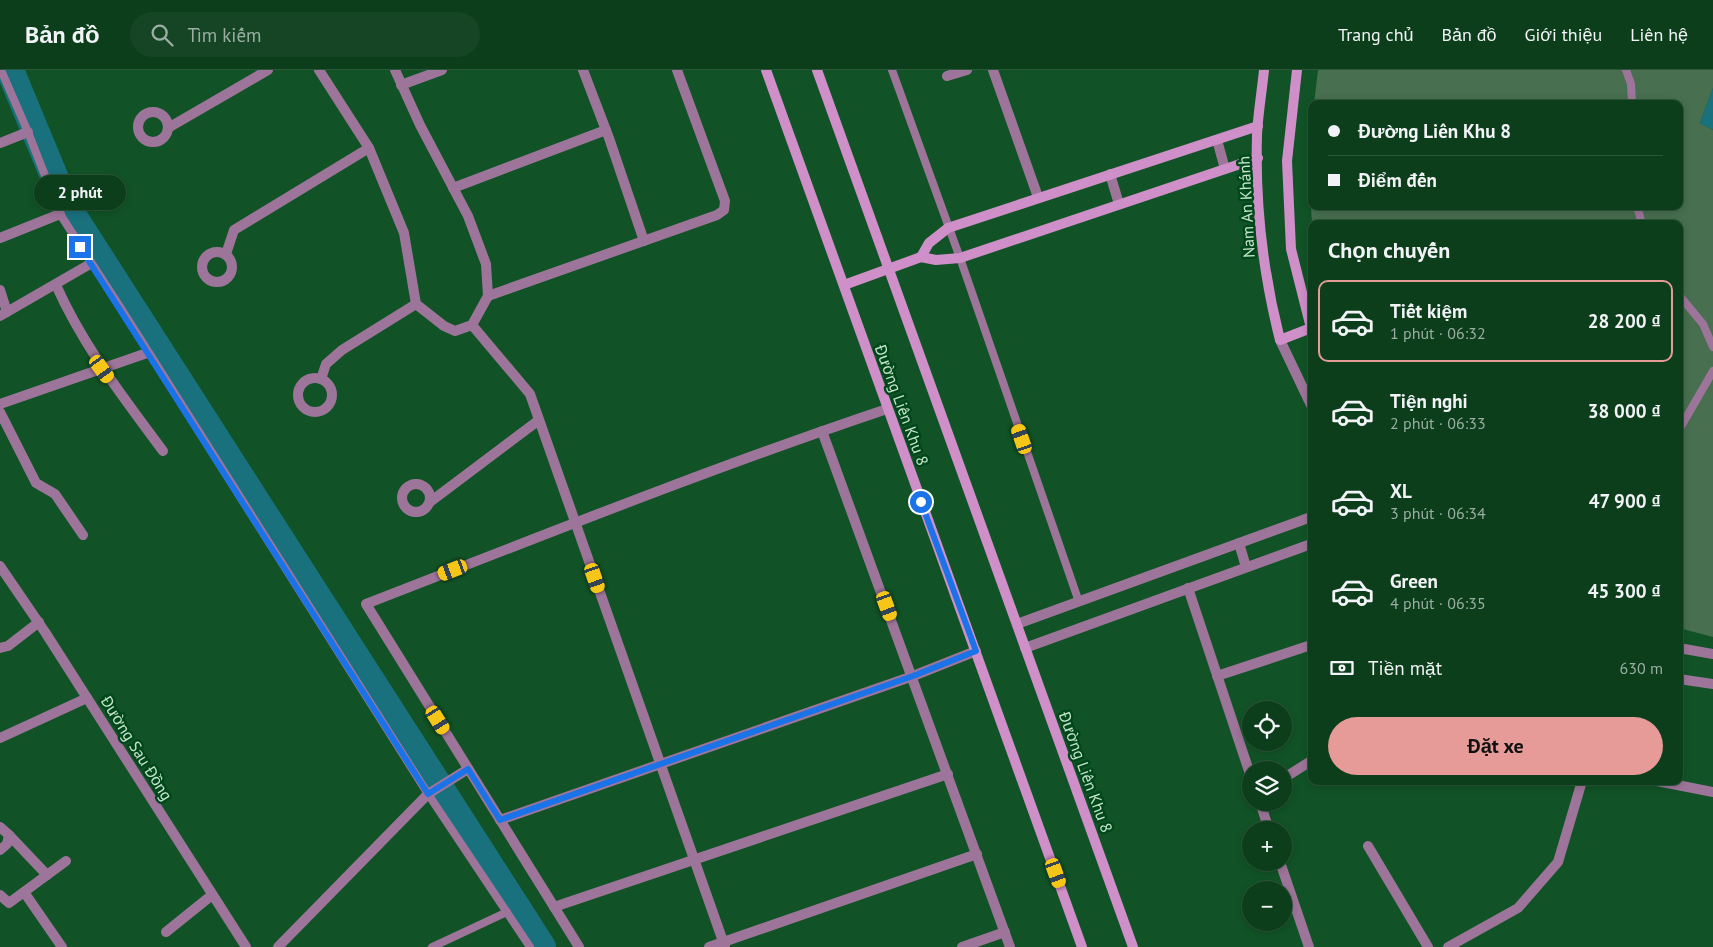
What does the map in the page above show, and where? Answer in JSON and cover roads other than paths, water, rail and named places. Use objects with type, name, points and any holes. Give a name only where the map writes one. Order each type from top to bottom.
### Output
[{"type":"street","points":[[168,128],[268,70]]},
{"type":"street","points":[[319,70],[369,148],[404,233],[416,304],[444,326],[455,331],[472,325],[488,296],[486,264],[468,216],[395,70]]},
{"type":"street","points":[[401,84],[442,70]]},
{"type":"street","points":[[583,70],[606,130],[644,241]]},
{"type":"street","points":[[488,296],[717,215],[724,210],[725,201],[677,70]]},
{"type":"street","name":"Đường Liên Khu 8","points":[[766,70],[1082,947]]},
{"type":"street","name":"Đường Liên Khu 8","points":[[817,70],[1133,947]]},
{"type":"street","points":[[947,76],[967,70]]},
{"type":"street","points":[[993,70],[1038,197]]},
{"type":"street","name":"Nam An Khánh","points":[[1264,70],[1258,126],[1260,222],[1267,288],[1280,340]]},
{"type":"street","points":[[1297,70],[1286,161],[1291,249],[1308,316]]},
{"type":"street","points":[[921,257],[929,244],[948,228],[1258,126]]},
{"type":"street","points":[[453,188],[606,130]]},
{"type":"street","points":[[0,142],[28,132]]},
{"type":"street","points":[[1217,140],[1225,169]]},
{"type":"street","points":[[226,254],[234,230],[369,148]]},
{"type":"street","points":[[844,285],[921,257],[936,260],[960,258],[1258,158]]},
{"type":"street","points":[[1110,174],[1119,204]]},
{"type":"street","points":[[0,238],[60,214]]},
{"type":"street","points":[[0,290],[4,314],[90,264]]},
{"type":"street","points":[[56,285],[66,309],[102,369],[162,451]]},
{"type":"street","points":[[321,379],[326,364],[342,350],[416,304]]},
{"type":"street","points":[[472,325],[530,394],[724,945]]},
{"type":"street","points":[[1308,329],[1280,340],[1308,399]]},
{"type":"street","points":[[0,404],[148,353]]},
{"type":"street","points":[[579,947],[366,604],[822,431],[887,410]]},
{"type":"street","points":[[0,412],[36,483],[55,494],[83,535]]},
{"type":"street","points":[[430,502],[540,420]]},
{"type":"street","points":[[822,431],[913,676],[1010,947]]},
{"type":"street","points":[[1017,624],[1308,518]]},
{"type":"street","points":[[1239,543],[1246,568]]},
{"type":"street","points":[[1026,648],[1308,545]]},
{"type":"street","name":"Đường Sau Đồng","points":[[0,566],[39,622],[246,947]]},
{"type":"street","points":[[1188,588],[1246,761]]},
{"type":"street","points":[[0,648],[8,646],[39,622]]},
{"type":"street","points":[[1217,676],[1308,646]]},
{"type":"street","points":[[1683,649],[1713,654]]},
{"type":"street","points":[[500,820],[913,676],[976,651]]},
{"type":"street","points":[[1683,680],[1713,684]]},
{"type":"street","points":[[0,738],[87,698]]},
{"type":"street","points":[[1292,773],[1308,764]]},
{"type":"street","points":[[278,947],[428,794],[468,770]]},
{"type":"street","points":[[554,907],[948,774]]},
{"type":"street","points":[[1448,947],[1518,908],[1558,862],[1581,785]]},
{"type":"street","points":[[1677,785],[1713,792]]},
{"type":"street","points":[[0,827],[47,875]]},
{"type":"street","points":[[0,850],[7,844],[9,835]]},
{"type":"street","points":[[1368,846],[1428,947]]},
{"type":"street","points":[[709,947],[724,945],[977,854]]},
{"type":"street","points":[[0,895],[9,903],[66,862]]},
{"type":"street","points":[[1283,871],[1309,947]]},
{"type":"street","points":[[24,892],[62,947]]},
{"type":"street","points":[[166,932],[212,895]]},
{"type":"street","points":[[962,947],[1005,932]]},
{"type":"lane","points":[[1,70],[60,214],[90,264],[428,794],[530,947]]},
{"type":"lane","points":[[892,70],[960,258],[1079,602]]},
{"type":"lane","points":[[1626,70],[1631,84],[1632,100]]},
{"type":"lane","points":[[1683,300],[1703,324],[1713,347]]},
{"type":"lane","points":[[1683,423],[1713,371]]},
{"type":"lane","points":[[432,947],[507,912]]},
{"type":"water","points":[[1713,88],[1713,130],[1700,123]]},
{"type":"waterway","points":[[10,70],[66,205],[542,947]]}]
